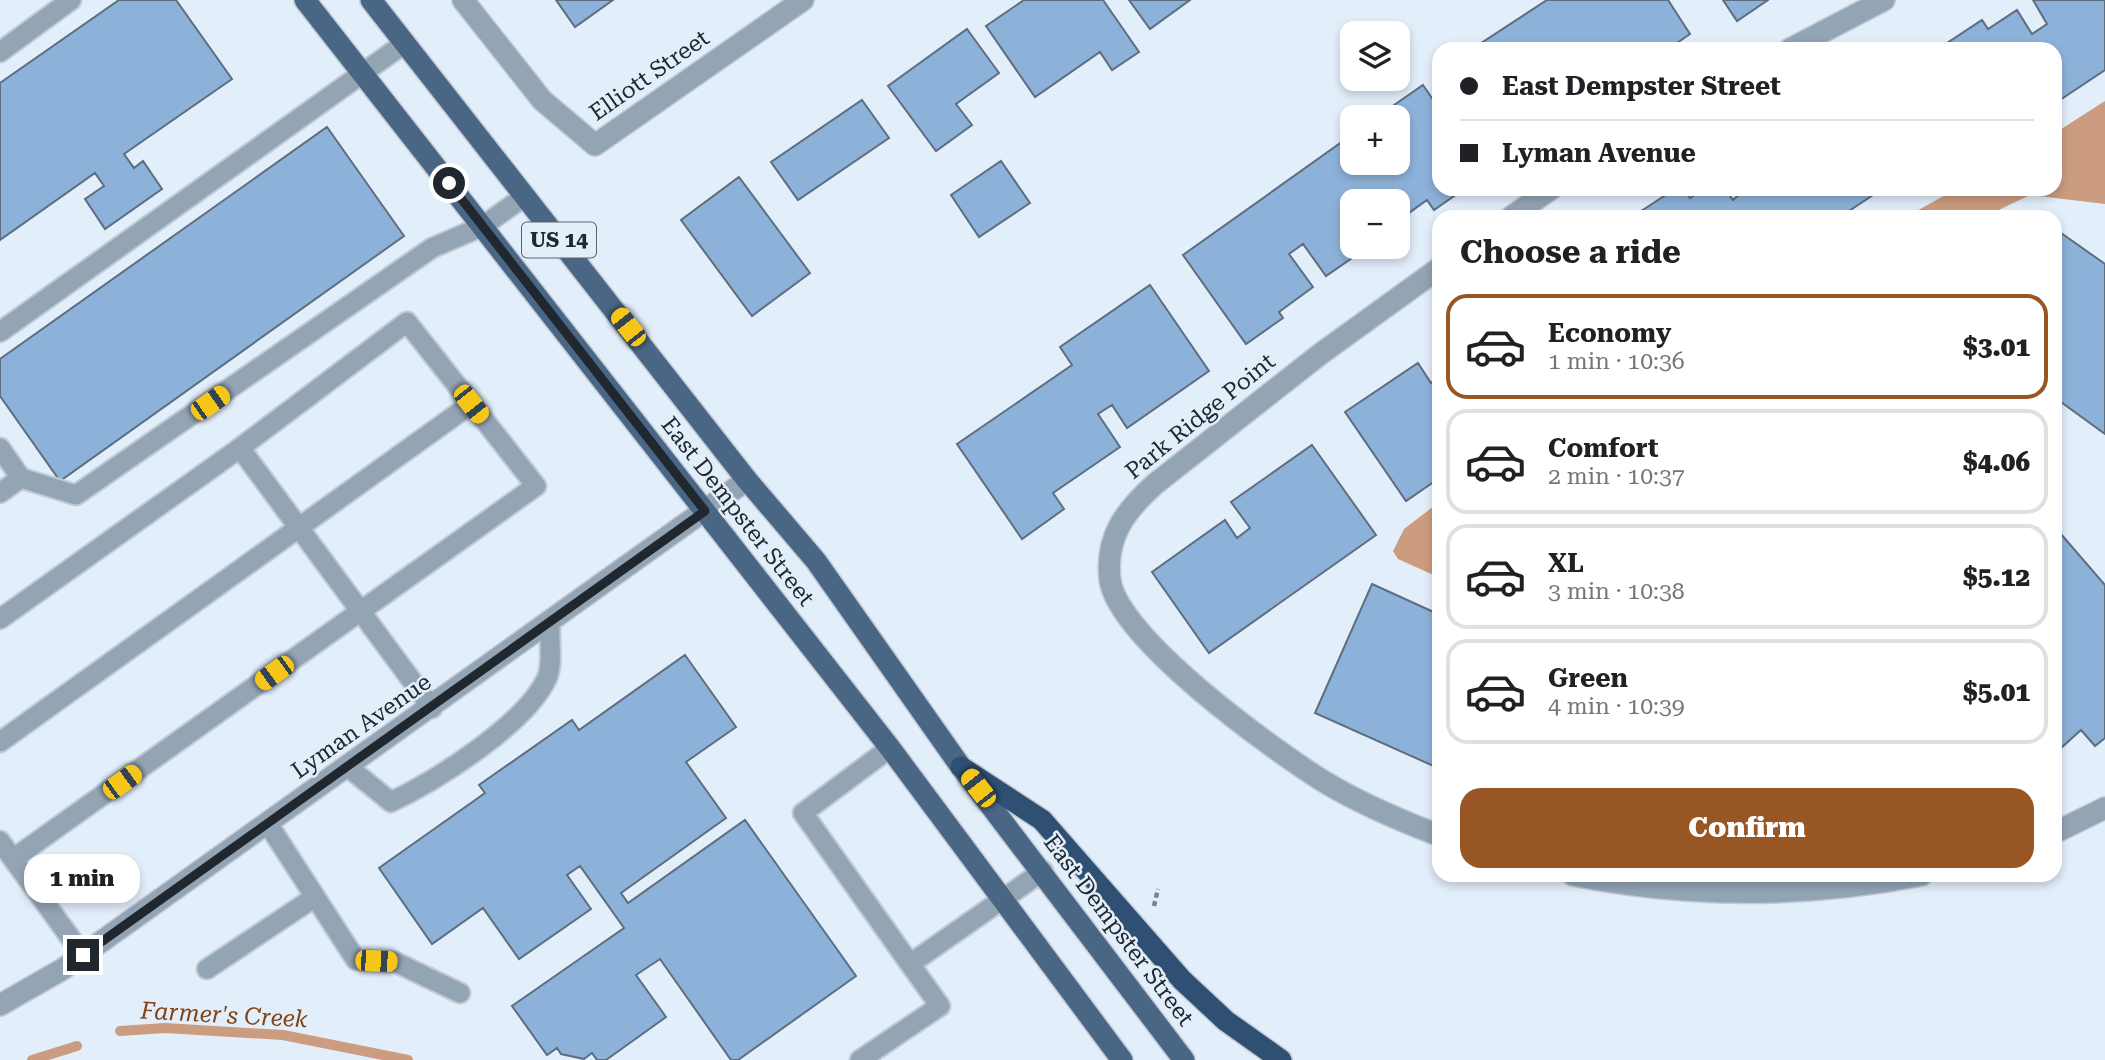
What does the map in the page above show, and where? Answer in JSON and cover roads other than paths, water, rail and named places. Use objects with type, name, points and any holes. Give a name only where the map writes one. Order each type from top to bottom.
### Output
[{"type":"highway","points":[[961,767],[1042,820],[1182,980],[1226,1021],[1281,1060]]},
{"type":"main road","name":"East Dempster Street","points":[[304,0],[890,748],[1004,897],[1122,1060]]},
{"type":"main road","name":"East Dempster Street","points":[[371,0],[747,480],[816,561],[961,767],[1043,871],[1184,1060]]},
{"type":"street","name":"Elliott Street","points":[[463,0],[542,100],[595,145],[803,0]]},
{"type":"street","points":[[1803,42],[1884,0]]},
{"type":"street","points":[[1521,210],[1541,196]]},
{"type":"street","name":"Park Ridge Point","points":[[1432,273],[1319,355],[1154,484],[1129,507],[1116,527],[1110,552],[1111,582],[1121,610],[1188,679],[1248,728],[1324,781],[1401,821],[1432,833]]},
{"type":"street","name":"Lyman Avenue","points":[[0,1005],[83,955],[550,624],[747,480]]},
{"type":"street","points":[[2062,829],[2105,807]]},
{"type":"street","points":[[1621,882],[1689,892],[1825,888],[1870,882]]},
{"type":"lane","points":[[0,52],[71,0]]},
{"type":"lane","points":[[0,332],[405,43]]},
{"type":"lane","points":[[0,448],[21,478],[76,495],[432,248],[483,226],[525,196]]},
{"type":"lane","points":[[0,619],[240,448],[407,321],[536,486],[13,859]]},
{"type":"lane","points":[[0,741],[471,404]]},
{"type":"lane","points":[[240,448],[432,708]]},
{"type":"lane","points":[[0,493],[21,478]]},
{"type":"lane","points":[[348,767],[391,802],[419,789],[524,712],[548,676],[550,624]]},
{"type":"lane","points":[[860,1060],[940,1006],[803,813],[890,748]]},
{"type":"lane","points":[[268,824],[356,960],[395,962],[460,993]]},
{"type":"lane","points":[[0,841],[83,955]]},
{"type":"lane","points":[[910,964],[1043,871]]},
{"type":"lane","points":[[206,969],[315,897]]},
{"type":"waterway","name":"Farmer's Creek","points":[[120,1031],[165,1028],[283,1035],[408,1060]]},
{"type":"waterway","name":"Farmer's Creek","points":[[32,1060],[77,1046]]}]
